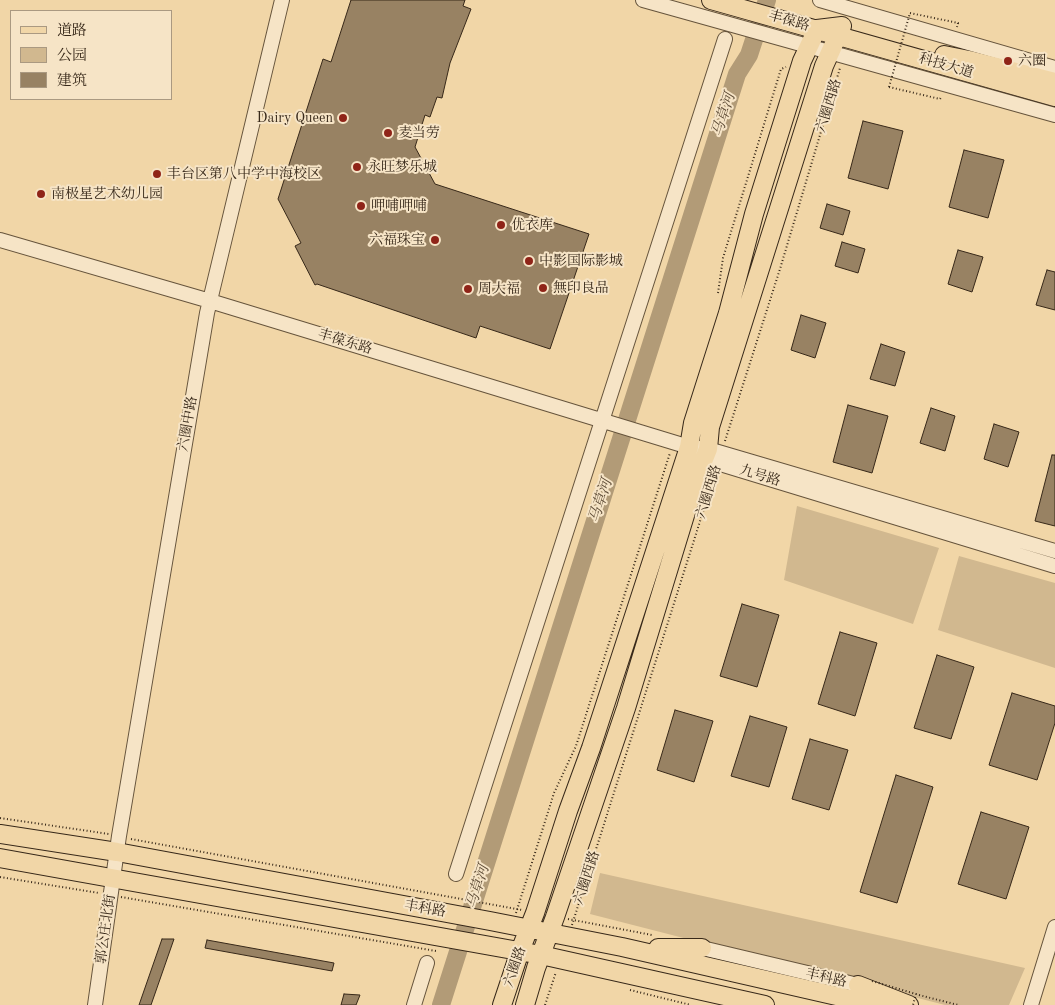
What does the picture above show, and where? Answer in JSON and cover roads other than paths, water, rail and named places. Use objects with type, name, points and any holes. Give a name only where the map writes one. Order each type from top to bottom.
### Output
[{"type":"main road","name":"丰葆路","points":[[711,0],[751,5],[840,31]]},
{"type":"main road","name":"丰葆路","points":[[779,12],[817,29]]},
{"type":"main road","points":[[523,919],[568,811],[591,748],[681,444],[693,423],[728,313],[754,214],[806,54],[817,29],[840,31]]},
{"type":"main road","name":"六圈西路","points":[[552,925],[713,456],[710,427],[821,76],[836,53],[840,31]]},
{"type":"main road","name":"科技大道","points":[[840,31],[969,60],[1055,82]]},
{"type":"main road","name":"科技大道","points":[[840,31],[1055,97]]},
{"type":"main road","name":"丰科路","points":[[0,834],[118,844],[490,921],[523,919],[571,928],[622,947],[876,1005]]},
{"type":"main road","name":"丰科路","points":[[0,858],[112,887],[439,944],[481,944],[520,951],[538,961],[560,969],[765,1005]]},
{"type":"main road","name":"六圈路","points":[[502,1005],[520,951],[523,919]]},
{"type":"main road","name":"六圈路","points":[[525,1005],[538,961],[552,925]]},
{"type":"main road","points":[[622,947],[702,948]]},
{"type":"main road","points":[[865,983],[913,1001]]},
{"type":"street","name":"六圈中路","points":[[118,844],[210,301],[282,0]]},
{"type":"street","points":[[643,0],[772,36],[806,54],[836,53],[1055,115]]},
{"type":"street","points":[[820,0],[853,5],[1055,68]]},
{"type":"street","name":"六圈西路","points":[[840,31],[853,5]]},
{"type":"street","points":[[456,874],[606,421],[725,39]]},
{"type":"street","name":"丰葆东路","points":[[0,240],[210,301],[681,444]]},
{"type":"street","name":"九号路","points":[[681,444],[1055,566]]},
{"type":"street","name":"九号路","points":[[713,456],[1055,551]]},
{"type":"street","name":"郭公庄北街","points":[[95,1005],[118,844]]},
{"type":"street","points":[[1031,1005],[1055,928]]},
{"type":"street","name":"丰科路","points":[[702,948],[865,983]]},
{"type":"street","points":[[414,1005],[427,963]]},
{"type":"waterway","name":"马草河","points":[[441,1005],[737,74],[749,55],[767,0]]},
{"type":"place","name":"六圈","points":[[1008,61]]},
{"type":"place","name":"Dairy Queen","points":[[343,118]]},
{"type":"place","name":"麦当劳","points":[[388,133]]},
{"type":"place","name":"永旺梦乐城","points":[[357,167]]},
{"type":"place","name":"丰台区第八中学中海校区","points":[[157,174]]},
{"type":"place","name":"南极星艺术幼儿园","points":[[41,194]]},
{"type":"place","name":"呷哺呷哺","points":[[361,206]]},
{"type":"place","name":"优衣库","points":[[501,225]]},
{"type":"place","name":"六福珠宝","points":[[435,240]]},
{"type":"place","name":"中影国际影城","points":[[529,261]]},
{"type":"place","name":"無印良品","points":[[543,288]]},
{"type":"place","name":"周大福","points":[[468,289]]}]
